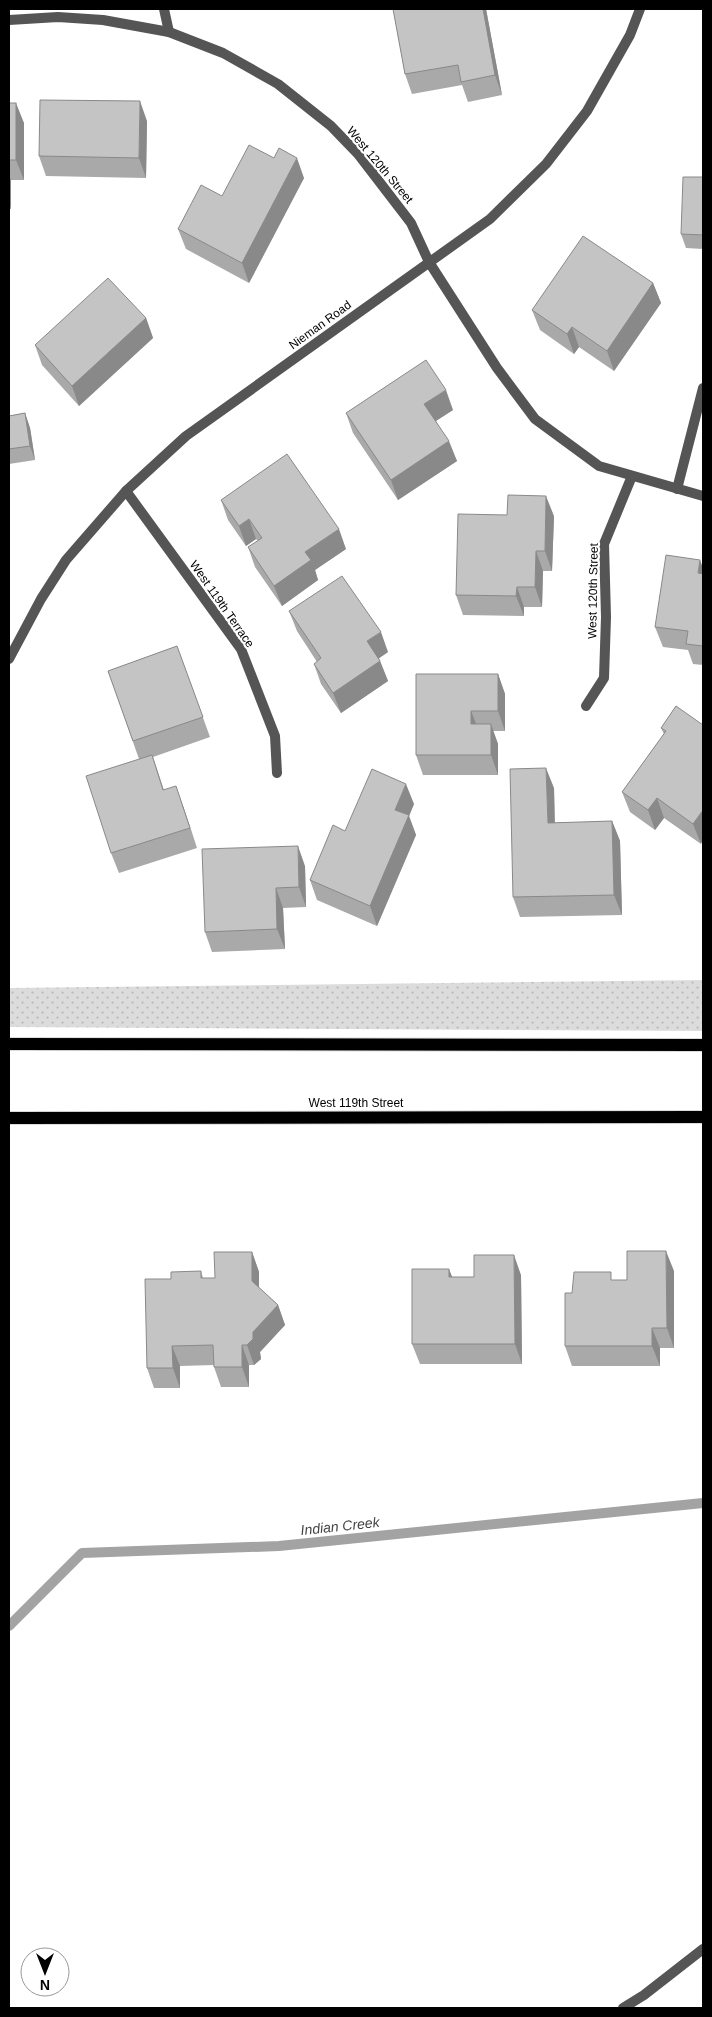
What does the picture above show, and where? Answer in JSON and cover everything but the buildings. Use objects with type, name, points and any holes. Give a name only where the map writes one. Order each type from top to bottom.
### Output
[{"type":"main road","points":[[9,1044],[703,1044]]},
{"type":"main road","name":"West 119th Street","points":[[9,1118],[703,1117]]},
{"type":"street","points":[[164,9],[169,32]]},
{"type":"street","name":"Nieman Road","points":[[9,659],[41,599],[66,560],[126,491],[186,436],[490,219],[546,164],[588,111],[630,35],[640,9]]},
{"type":"street","name":"West 120th Street","points":[[9,20],[58,17],[103,20],[169,32],[223,53],[278,84],[331,126],[358,154],[411,223],[429,262],[497,368],[536,419],[600,466],[703,496]]},
{"type":"street","points":[[677,489],[703,388]]},
{"type":"street","name":"West 120th Street","points":[[586,706],[604,678],[606,617],[604,544],[632,476]]},
{"type":"street","name":"West 119th Terrace","points":[[126,491],[241,649],[275,736],[277,773]]},
{"type":"street","points":[[623,2008],[644,1995],[703,1949]]},
{"type":"shaded area","points":[[703,980],[703,1031],[9,1027],[9,988]]},
{"type":"waterway","name":"Indian Creek","points":[[9,1626],[82,1553],[279,1546],[703,1503]]}]
